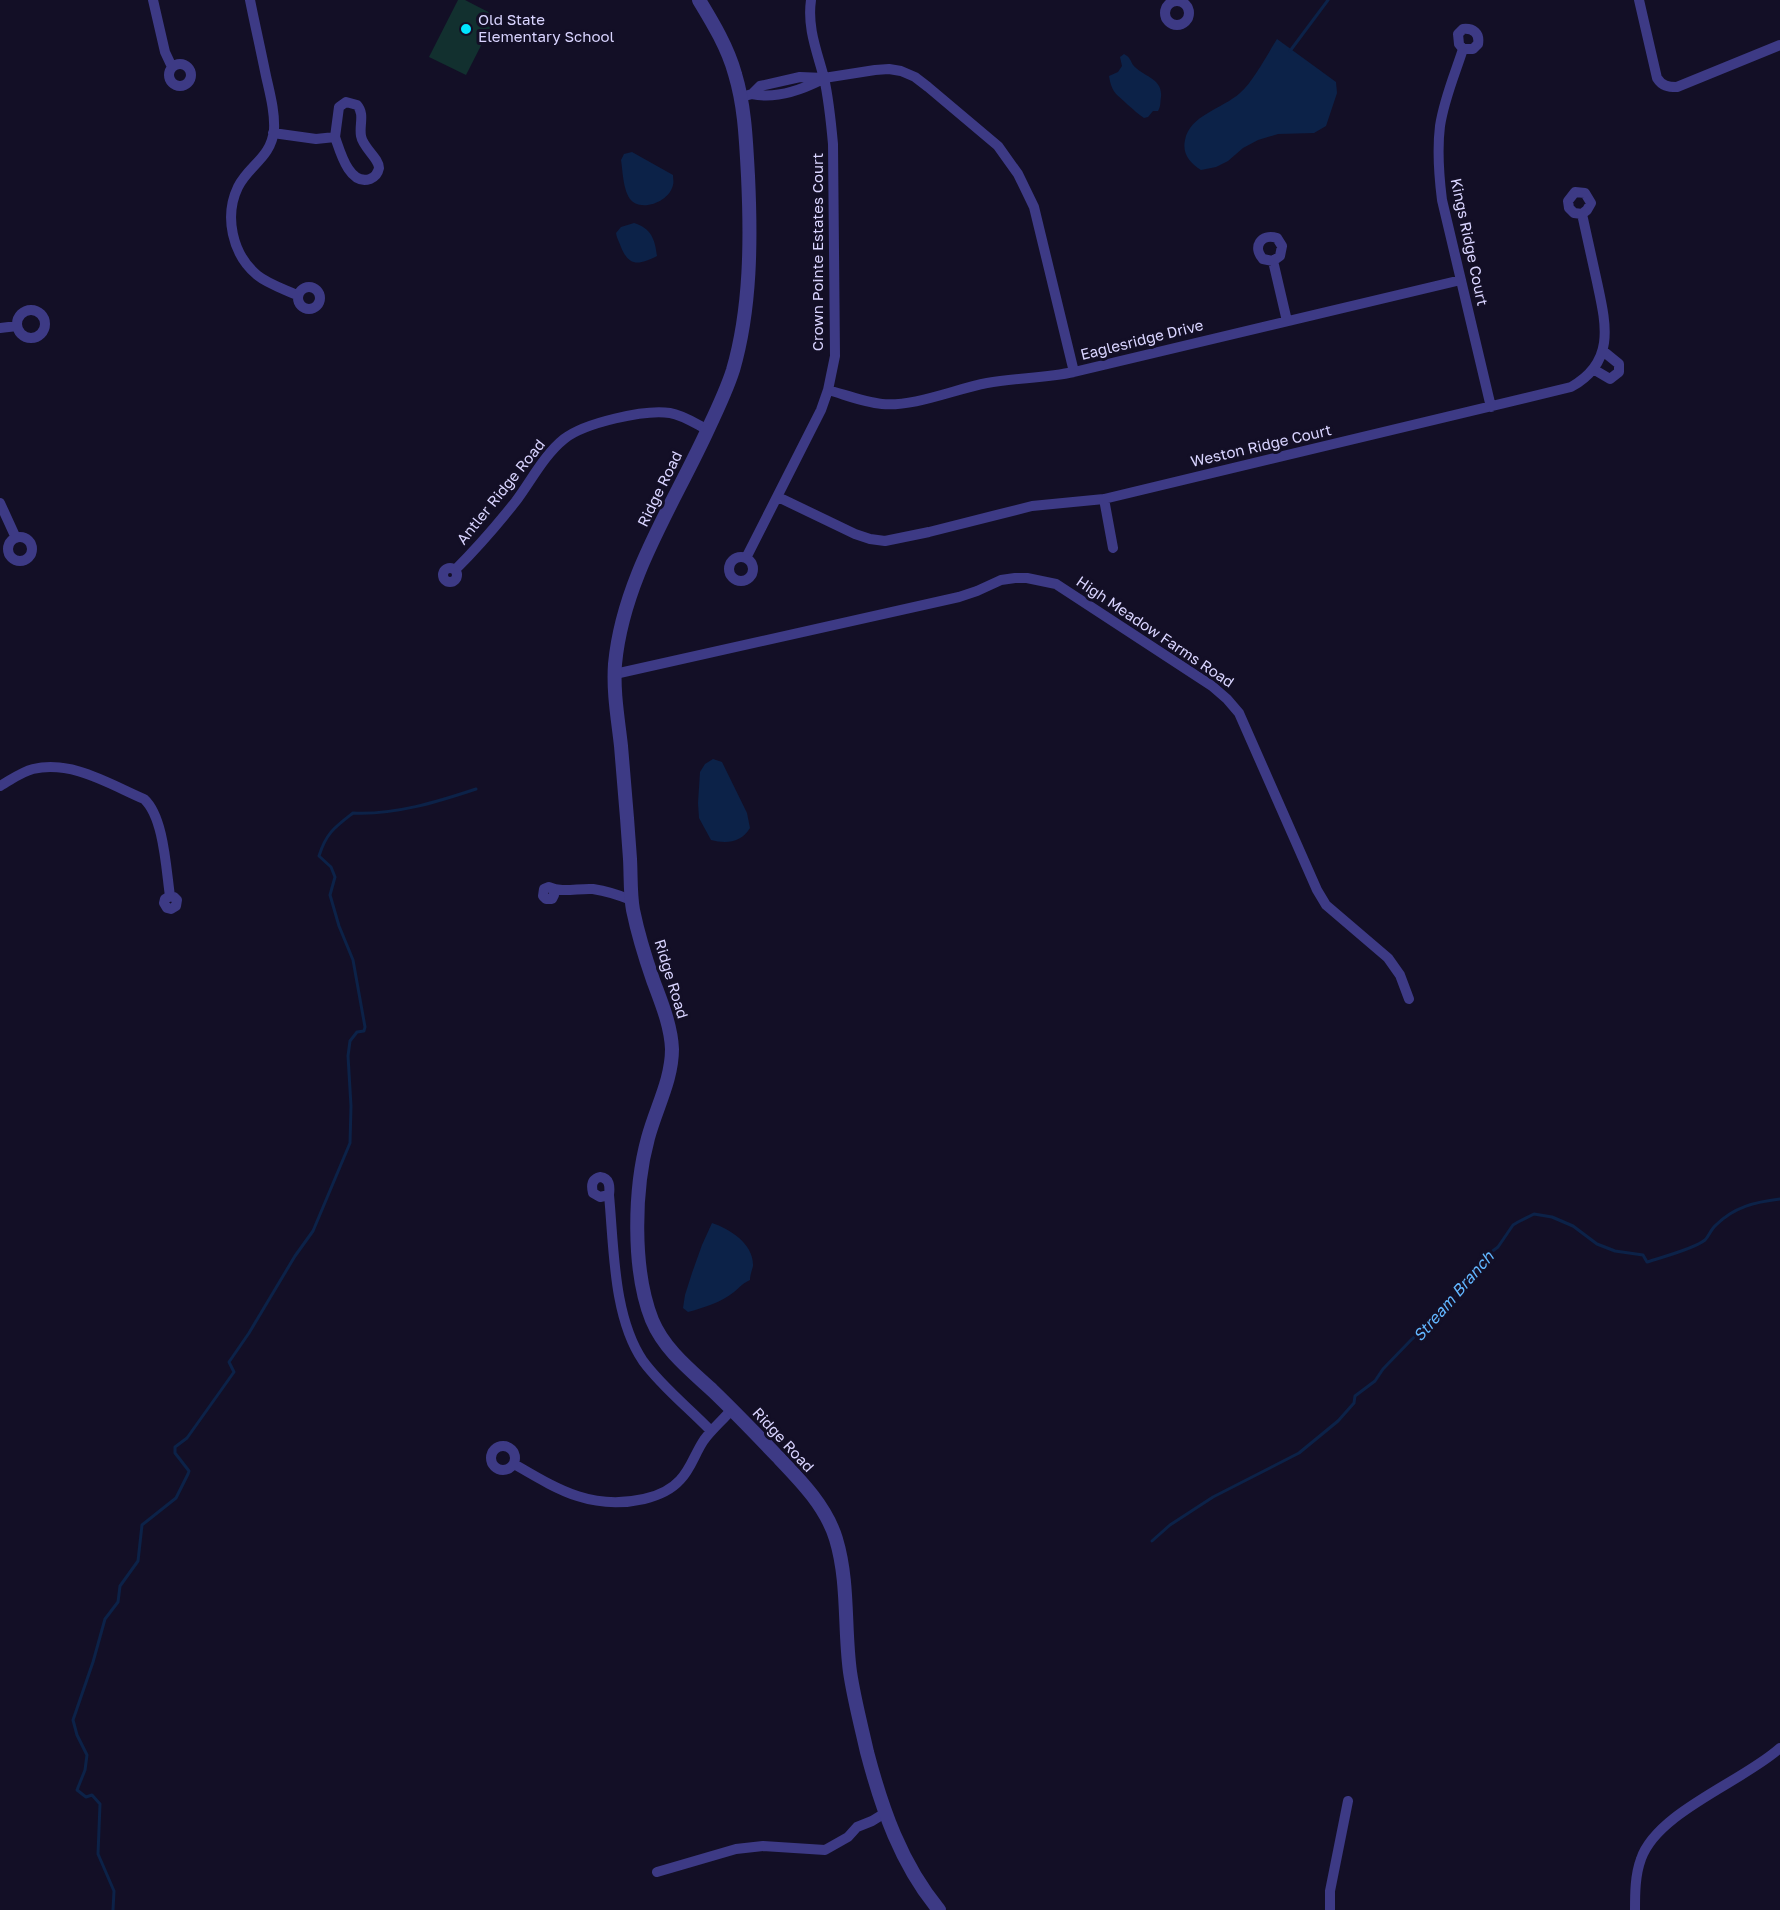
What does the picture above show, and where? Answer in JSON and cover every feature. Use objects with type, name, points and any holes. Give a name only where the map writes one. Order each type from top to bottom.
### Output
[{"type":"street","points":[[153,0],[165,52],[172,67]]},
{"type":"street","points":[[250,0],[273,107],[273,133],[267,154],[238,188],[231,216],[231,230],[241,257],[248,267],[270,283],[297,295]]},
{"type":"street","name":"Ridge Road","points":[[699,0],[722,41],[746,96],[744,119],[749,237],[744,311],[732,372],[708,429],[636,578],[624,613],[615,674],[631,900],[666,1017],[672,1057],[641,1166],[638,1194],[638,1245],[643,1284],[653,1322],[662,1339],[682,1363],[732,1409],[793,1473],[820,1505],[835,1535],[845,1595],[850,1669],[857,1711],[885,1813],[898,1847],[923,1889],[939,1910]]},
{"type":"street","name":"Crown Pointe Estates Court","points":[[746,558],[821,410],[835,356],[830,110],[810,28],[811,0]]},
{"type":"street","points":[[1639,0],[1657,78],[1662,85],[1677,87],[1780,45]]},
{"type":"street","name":"Kings Ridge Court","points":[[1463,49],[1440,125],[1438,154],[1442,200],[1491,407]]},
{"type":"street","points":[[746,96],[760,86],[800,77],[824,78],[889,69],[915,77],[928,87],[998,146],[1018,174],[1035,207],[1074,372]]},
{"type":"street","points":[[346,102],[357,105],[362,112],[361,129],[364,144],[378,164],[378,172],[375,176],[369,179],[356,177],[344,160],[335,137],[339,107],[346,102]]},
{"type":"street","points":[[273,133],[316,139],[335,137]]},
{"type":"street","name":"Weston Ridge Court","points":[[778,498],[855,534],[885,541],[1032,506],[1104,500],[1570,387],[1580,382],[1593,369],[1603,351],[1606,334],[1604,314],[1582,214]]},
{"type":"street","points":[[1273,261],[1287,321]]},
{"type":"street","name":"Eaglesridge Drive","points":[[828,390],[871,402],[899,404],[976,385],[1074,372],[1461,280]]},
{"type":"street","points":[[0,328],[17,326]]},
{"type":"street","points":[[1593,369],[1610,379],[1619,372],[1619,364],[1603,351]]},
{"type":"street","name":"Antler Ridge Road","points":[[455,570],[515,502],[555,447],[576,431],[611,420],[658,413],[671,413],[708,429]]},
{"type":"street","points":[[1104,500],[1113,548]]},
{"type":"street","points":[[0,503],[16,538]]},
{"type":"street","name":"High Meadow Farms Road","points":[[615,674],[959,597],[1002,580],[1028,578],[1056,584],[1212,686],[1239,713],[1317,890],[1326,905],[1388,958],[1400,975],[1409,999]]},
{"type":"street","points":[[0,786],[32,769],[49,766],[67,767],[84,772],[144,799],[151,806],[159,822],[170,896]]},
{"type":"street","points":[[554,890],[591,889],[631,900]]},
{"type":"street","points":[[609,1195],[622,1313],[632,1341],[656,1376],[711,1431]]},
{"type":"street","points":[[514,1464],[582,1499],[609,1502],[635,1501],[660,1494],[679,1481],[703,1441],[732,1409]]},
{"type":"street","points":[[1635,1910],[1640,1862],[1653,1839],[1707,1795],[1747,1772],[1780,1748]]},
{"type":"street","points":[[1330,1910],[1330,1891],[1347,1800]]},
{"type":"street","points":[[657,1872],[749,1847],[776,1846],[825,1850],[848,1837],[857,1827],[885,1813]]},
{"type":"green space","points":[[458,0],[465,0],[496,16],[466,75],[429,57]]},
{"type":"water","points":[[1277,39],[1336,82],[1337,93],[1326,126],[1314,133],[1278,134],[1258,140],[1243,148],[1228,161],[1216,167],[1201,170],[1190,161],[1186,154],[1184,145],[1188,131],[1200,118],[1233,99],[1245,88]]},
{"type":"water","points":[[1124,54],[1129,57],[1137,69],[1156,82],[1161,91],[1158,111],[1153,111],[1148,117],[1144,118],[1136,112],[1113,90],[1109,76],[1118,72],[1122,66],[1120,57]]},
{"type":"water","points":[[632,152],[673,175],[671,190],[651,205],[633,202],[627,194],[621,160],[624,154]]},
{"type":"water","points":[[634,223],[640,225],[651,235],[657,256],[640,262],[627,258],[616,233],[621,227]]},
{"type":"water","points":[[713,759],[722,762],[747,813],[750,828],[742,837],[733,841],[711,840],[699,818],[700,772],[705,764]]},
{"type":"water","points":[[712,1223],[740,1238],[750,1251],[753,1266],[750,1280],[724,1299],[688,1312],[683,1308],[685,1295]]},
{"type":"waterway","points":[[1290,51],[1328,0]]},
{"type":"waterway","points":[[113,1910],[114,1891],[98,1854],[100,1804],[92,1795],[86,1797],[77,1790],[85,1770],[87,1755],[77,1735],[73,1720],[105,1619],[118,1602],[120,1586],[138,1561],[142,1525],[176,1498],[188,1474],[189,1471],[175,1453],[175,1447],[187,1438],[234,1372],[229,1362],[313,1231],[350,1143],[351,1106],[348,1056],[350,1041],[357,1032],[364,1031],[365,1027],[353,960],[339,926],[330,895],[335,877],[331,867],[319,856],[332,831],[353,813],[400,810],[476,789]]},
{"type":"waterway","name":"Stream Branch","points":[[1152,1541],[1170,1525],[1213,1497],[1299,1453],[1338,1421],[1354,1403],[1355,1396],[1375,1381],[1383,1369],[1434,1319],[1473,1276],[1490,1253],[1498,1247],[1513,1225],[1518,1222],[1534,1214],[1552,1217],[1573,1226],[1597,1244],[1615,1251],[1643,1255],[1647,1262],[1686,1250],[1700,1243],[1716,1225],[1738,1210],[1780,1199]]},
{"type":"place","name":"Old State Elementary School","points":[[466,29]]}]
